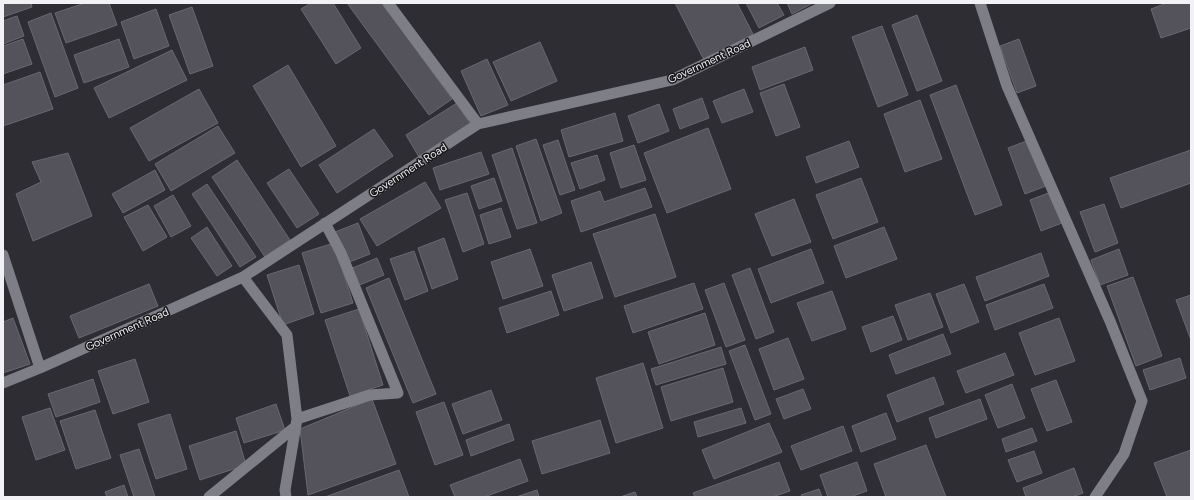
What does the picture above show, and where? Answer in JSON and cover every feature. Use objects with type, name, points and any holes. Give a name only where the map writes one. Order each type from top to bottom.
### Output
[{"type":"street","points":[[388,3],[478,124]]},
{"type":"street","name":"Government Road","points":[[3,383],[40,368],[243,277],[478,124],[672,80],[830,3]]},
{"type":"street","points":[[980,3],[1007,86],[1110,320],[1142,400],[1124,454],[1095,497]]},
{"type":"street","points":[[209,497],[296,423],[370,395],[398,393],[341,253],[325,223]]},
{"type":"street","points":[[3,255],[40,368]]},
{"type":"street","points":[[243,277],[287,335],[296,423],[285,490],[286,497]]},
{"type":"building","points":[[3,3],[31,3],[32,7],[3,17]]},
{"type":"building","points":[[85,3],[109,3],[117,25],[66,43],[55,13]]},
{"type":"building","points":[[311,3],[333,3],[361,48],[336,64],[301,9]]},
{"type":"building","points":[[347,3],[382,3],[452,99],[429,115]]},
{"type":"building","points":[[675,3],[737,3],[753,34],[704,60]]},
{"type":"building","points":[[746,3],[777,3],[784,15],[759,28]]},
{"type":"building","points":[[787,3],[813,3],[792,14]]},
{"type":"building","points":[[1167,3],[1191,3],[1191,28],[1161,38],[1151,9]]},
{"type":"building","points":[[192,7],[213,66],[190,74],[169,15]]},
{"type":"building","points":[[156,9],[169,46],[134,59],[121,22]]},
{"type":"building","points":[[51,13],[78,88],[55,97],[28,22]]},
{"type":"building","points":[[917,15],[942,81],[917,91],[892,25]]},
{"type":"building","points":[[17,16],[24,36],[3,44],[3,21]]},
{"type":"building","points":[[882,26],[908,95],[878,107],[852,37]]},
{"type":"building","points":[[23,39],[32,64],[3,74],[3,46]]},
{"type":"building","points":[[119,39],[129,67],[84,83],[74,55]]},
{"type":"building","points":[[1019,39],[1036,86],[1017,93],[1000,46]]},
{"type":"building","points":[[540,42],[557,81],[511,101],[493,62]]},
{"type":"building","points":[[805,47],[813,70],[760,90],[752,67]]},
{"type":"building","points":[[172,50],[187,80],[109,118],[94,88]]},
{"type":"building","points":[[487,59],[508,105],[481,116],[461,71]]},
{"type":"building","points":[[288,65],[336,146],[301,167],[253,86]]},
{"type":"building","points":[[40,72],[53,109],[3,126],[3,85]]},
{"type":"building","points":[[784,84],[800,127],[776,136],[760,93]]},
{"type":"building","points":[[956,85],[1002,205],[975,215],[930,95]]},
{"type":"building","points":[[199,89],[218,123],[149,161],[130,128]]},
{"type":"building","points":[[744,89],[753,112],[722,123],[713,101]]},
{"type":"building","points":[[702,98],[709,118],[680,129],[673,109]]},
{"type":"building","points":[[920,100],[942,159],[905,172],[884,114]]},
{"type":"building","points":[[457,103],[470,124],[419,157],[406,135]]},
{"type":"building","points":[[659,104],[669,131],[638,143],[628,116]]},
{"type":"building","points":[[615,113],[623,141],[569,157],[561,130]]},
{"type":"building","points":[[218,126],[235,153],[171,191],[155,164]]},
{"type":"building","points":[[708,128],[731,189],[667,213],[644,153]]},
{"type":"building","points":[[374,129],[393,156],[337,193],[319,165]]},
{"type":"building","points":[[536,139],[562,213],[541,221],[516,146]]},
{"type":"building","points":[[558,140],[575,190],[560,195],[543,145]]},
{"type":"building","points":[[1029,140],[1046,186],[1025,194],[1008,148]]},
{"type":"building","points":[[849,141],[859,167],[816,183],[806,157]]},
{"type":"building","points":[[634,145],[646,180],[621,188],[610,153]]},
{"type":"building","points":[[512,148],[537,223],[517,229],[492,155]]},
{"type":"building","points":[[1191,150],[1191,183],[1121,208],[1110,178]]},
{"type":"building","points":[[481,152],[489,174],[440,190],[433,168]]},
{"type":"building","points":[[68,153],[92,216],[33,241],[16,194],[41,182],[32,162]]},
{"type":"building","points":[[597,155],[605,180],[580,189],[571,163]]},
{"type":"building","points":[[237,160],[290,240],[265,257],[212,177]]},
{"type":"building","points":[[289,169],[319,214],[297,228],[267,183]]},
{"type":"building","points":[[155,170],[165,190],[123,213],[112,194]]},
{"type":"building","points":[[494,178],[502,201],[479,209],[471,186]]},
{"type":"building","points":[[861,178],[878,222],[833,239],[816,195]]},
{"type":"building","points":[[425,182],[441,208],[377,246],[360,219]]},
{"type":"building","points":[[207,184],[256,257],[240,267],[192,194]]},
{"type":"building","points":[[645,188],[652,207],[581,232],[571,201],[600,191],[604,202]]},
{"type":"building","points":[[1051,192],[1062,223],[1041,231],[1030,200]]},
{"type":"building","points":[[467,193],[484,244],[463,252],[445,200]]},
{"type":"building","points":[[173,195],[191,226],[171,237],[154,206]]},
{"type":"building","points":[[794,199],[811,242],[772,256],[755,214]]},
{"type":"building","points":[[1104,204],[1118,243],[1095,252],[1080,212]]},
{"type":"building","points":[[148,205],[167,237],[143,251],[124,217]]},
{"type":"building","points":[[501,208],[511,237],[489,244],[480,215]]},
{"type":"building","points":[[655,214],[676,277],[615,297],[593,234]]},
{"type":"building","points":[[358,223],[370,254],[347,263],[335,232]]},
{"type":"building","points":[[207,227],[232,266],[217,276],[191,238]]},
{"type":"building","points":[[884,227],[897,259],[846,278],[834,246]]},
{"type":"building","points":[[444,238],[458,279],[432,289],[418,248]]},
{"type":"building","points":[[334,243],[353,303],[321,313],[302,253]]},
{"type":"building","points":[[530,249],[543,286],[503,299],[491,262]]},
{"type":"building","points":[[811,249],[824,283],[771,303],[758,269]]},
{"type":"building","points":[[1119,249],[1128,275],[1100,285],[1091,260]]},
{"type":"building","points":[[414,251],[428,291],[405,300],[390,259]]},
{"type":"building","points":[[1041,253],[1049,276],[985,301],[976,277]]},
{"type":"building","points":[[377,258],[384,275],[357,286],[350,269]]},
{"type":"building","points":[[591,262],[603,298],[564,311],[552,275]]},
{"type":"building","points":[[299,265],[314,314],[283,325],[267,275]]},
{"type":"building","points":[[750,268],[774,332],[756,339],[732,275]]},
{"type":"building","points":[[1133,277],[1162,356],[1136,366],[1107,286]]},
{"type":"building","points":[[389,278],[436,394],[413,403],[366,288]]},
{"type":"building","points":[[694,283],[703,309],[633,333],[624,306]]},
{"type":"building","points":[[724,283],[745,340],[726,347],[705,290]]},
{"type":"building","points":[[149,284],[158,306],[79,338],[70,316]]},
{"type":"building","points":[[964,284],[979,322],[951,333],[936,294]]},
{"type":"building","points":[[1044,284],[1053,308],[995,330],[986,305]]},
{"type":"building","points":[[551,291],[559,315],[507,333],[499,308]]},
{"type":"building","points":[[832,291],[846,329],[812,341],[797,303]]},
{"type":"building","points":[[930,293],[943,327],[908,340],[895,305]]},
{"type":"building","points":[[1191,295],[1191,340],[1176,300]]},
{"type":"building","points":[[359,309],[383,385],[350,396],[325,320]]},
{"type":"building","points":[[705,313],[715,345],[659,364],[648,332]]},
{"type":"building","points":[[893,316],[902,340],[871,352],[862,327]]},
{"type":"building","points":[[13,318],[30,364],[3,373],[3,322]]},
{"type":"building","points":[[1059,318],[1075,361],[1035,375],[1019,333]]},
{"type":"building","points":[[943,334],[951,354],[896,374],[889,355]]},
{"type":"building","points":[[788,338],[804,379],[774,390],[759,349]]},
{"type":"building","points":[[745,345],[771,414],[755,420],[729,351]]},
{"type":"building","points":[[721,347],[726,364],[656,385],[651,369]]},
{"type":"building","points":[[1005,353],[1014,375],[966,393],[957,371]]},
{"type":"building","points":[[1180,358],[1186,378],[1150,390],[1143,370]]},
{"type":"building","points":[[135,359],[149,402],[113,414],[98,371]]},
{"type":"building","points":[[643,363],[663,428],[616,443],[596,378]]},
{"type":"building","points":[[723,368],[733,402],[671,421],[661,387]]},
{"type":"building","points":[[934,377],[944,404],[897,422],[887,395]]},
{"type":"building","points":[[93,379],[100,402],[56,417],[48,394]]},
{"type":"building","points":[[1056,380],[1072,422],[1047,431],[1031,389]]},
{"type":"building","points":[[1012,384],[1025,418],[998,428],[985,395]]},
{"type":"building","points":[[803,389],[811,409],[784,419],[776,399]]},
{"type":"building","points":[[491,390],[502,420],[463,434],[452,404]]},
{"type":"building","points":[[372,399],[396,464],[308,495],[300,429]]},
{"type":"building","points":[[980,399],[987,419],[936,438],[929,418]]},
{"type":"building","points":[[444,402],[463,455],[435,465],[416,412]]},
{"type":"building","points":[[276,404],[285,430],[244,443],[236,418]]},
{"type":"building","points":[[50,408],[65,450],[36,460],[22,417]]},
{"type":"building","points":[[741,408],[746,423],[698,437],[694,422]]},
{"type":"building","points":[[95,410],[111,458],[76,469],[60,421]]},
{"type":"building","points":[[886,413],[896,439],[861,452],[852,426]]},
{"type":"building","points":[[170,414],[187,469],[156,479],[138,424]]},
{"type":"building","points":[[600,420],[610,453],[542,474],[532,441]]},
{"type":"building","points":[[769,423],[782,452],[714,479],[702,450]]},
{"type":"building","points":[[509,424],[514,440],[471,456],[466,440]]},
{"type":"building","points":[[843,426],[852,451],[801,470],[791,446]]},
{"type":"building","points":[[1032,428],[1037,441],[1006,452],[1002,439]]},
{"type":"building","points":[[236,431],[246,465],[200,480],[189,446]]},
{"type":"building","points":[[926,445],[946,497],[886,497],[874,464]]},
{"type":"building","points":[[139,449],[155,497],[134,497],[120,455]]},
{"type":"building","points":[[1191,450],[1191,497],[1167,497],[1154,463]]},
{"type":"building","points":[[1034,451],[1042,473],[1017,482],[1008,460]]},
{"type":"building","points":[[520,459],[528,481],[484,497],[455,497],[450,485]]},
{"type":"building","points":[[779,462],[790,491],[772,497],[695,497],[693,493]]},
{"type":"building","points":[[857,462],[867,491],[850,497],[828,497],[820,475]]},
{"type":"building","points":[[1074,468],[1083,493],[1072,497],[1026,497],[1023,488]]},
{"type":"building","points":[[399,470],[409,497],[325,497]]},
{"type":"building","points":[[124,485],[128,497],[107,497],[105,492]]},
{"type":"building","points":[[819,489],[822,497],[802,497],[801,495]]},
{"type":"building","points":[[537,490],[539,497],[516,497]]},
{"type":"building","points":[[635,492],[637,497],[620,497]]}]
